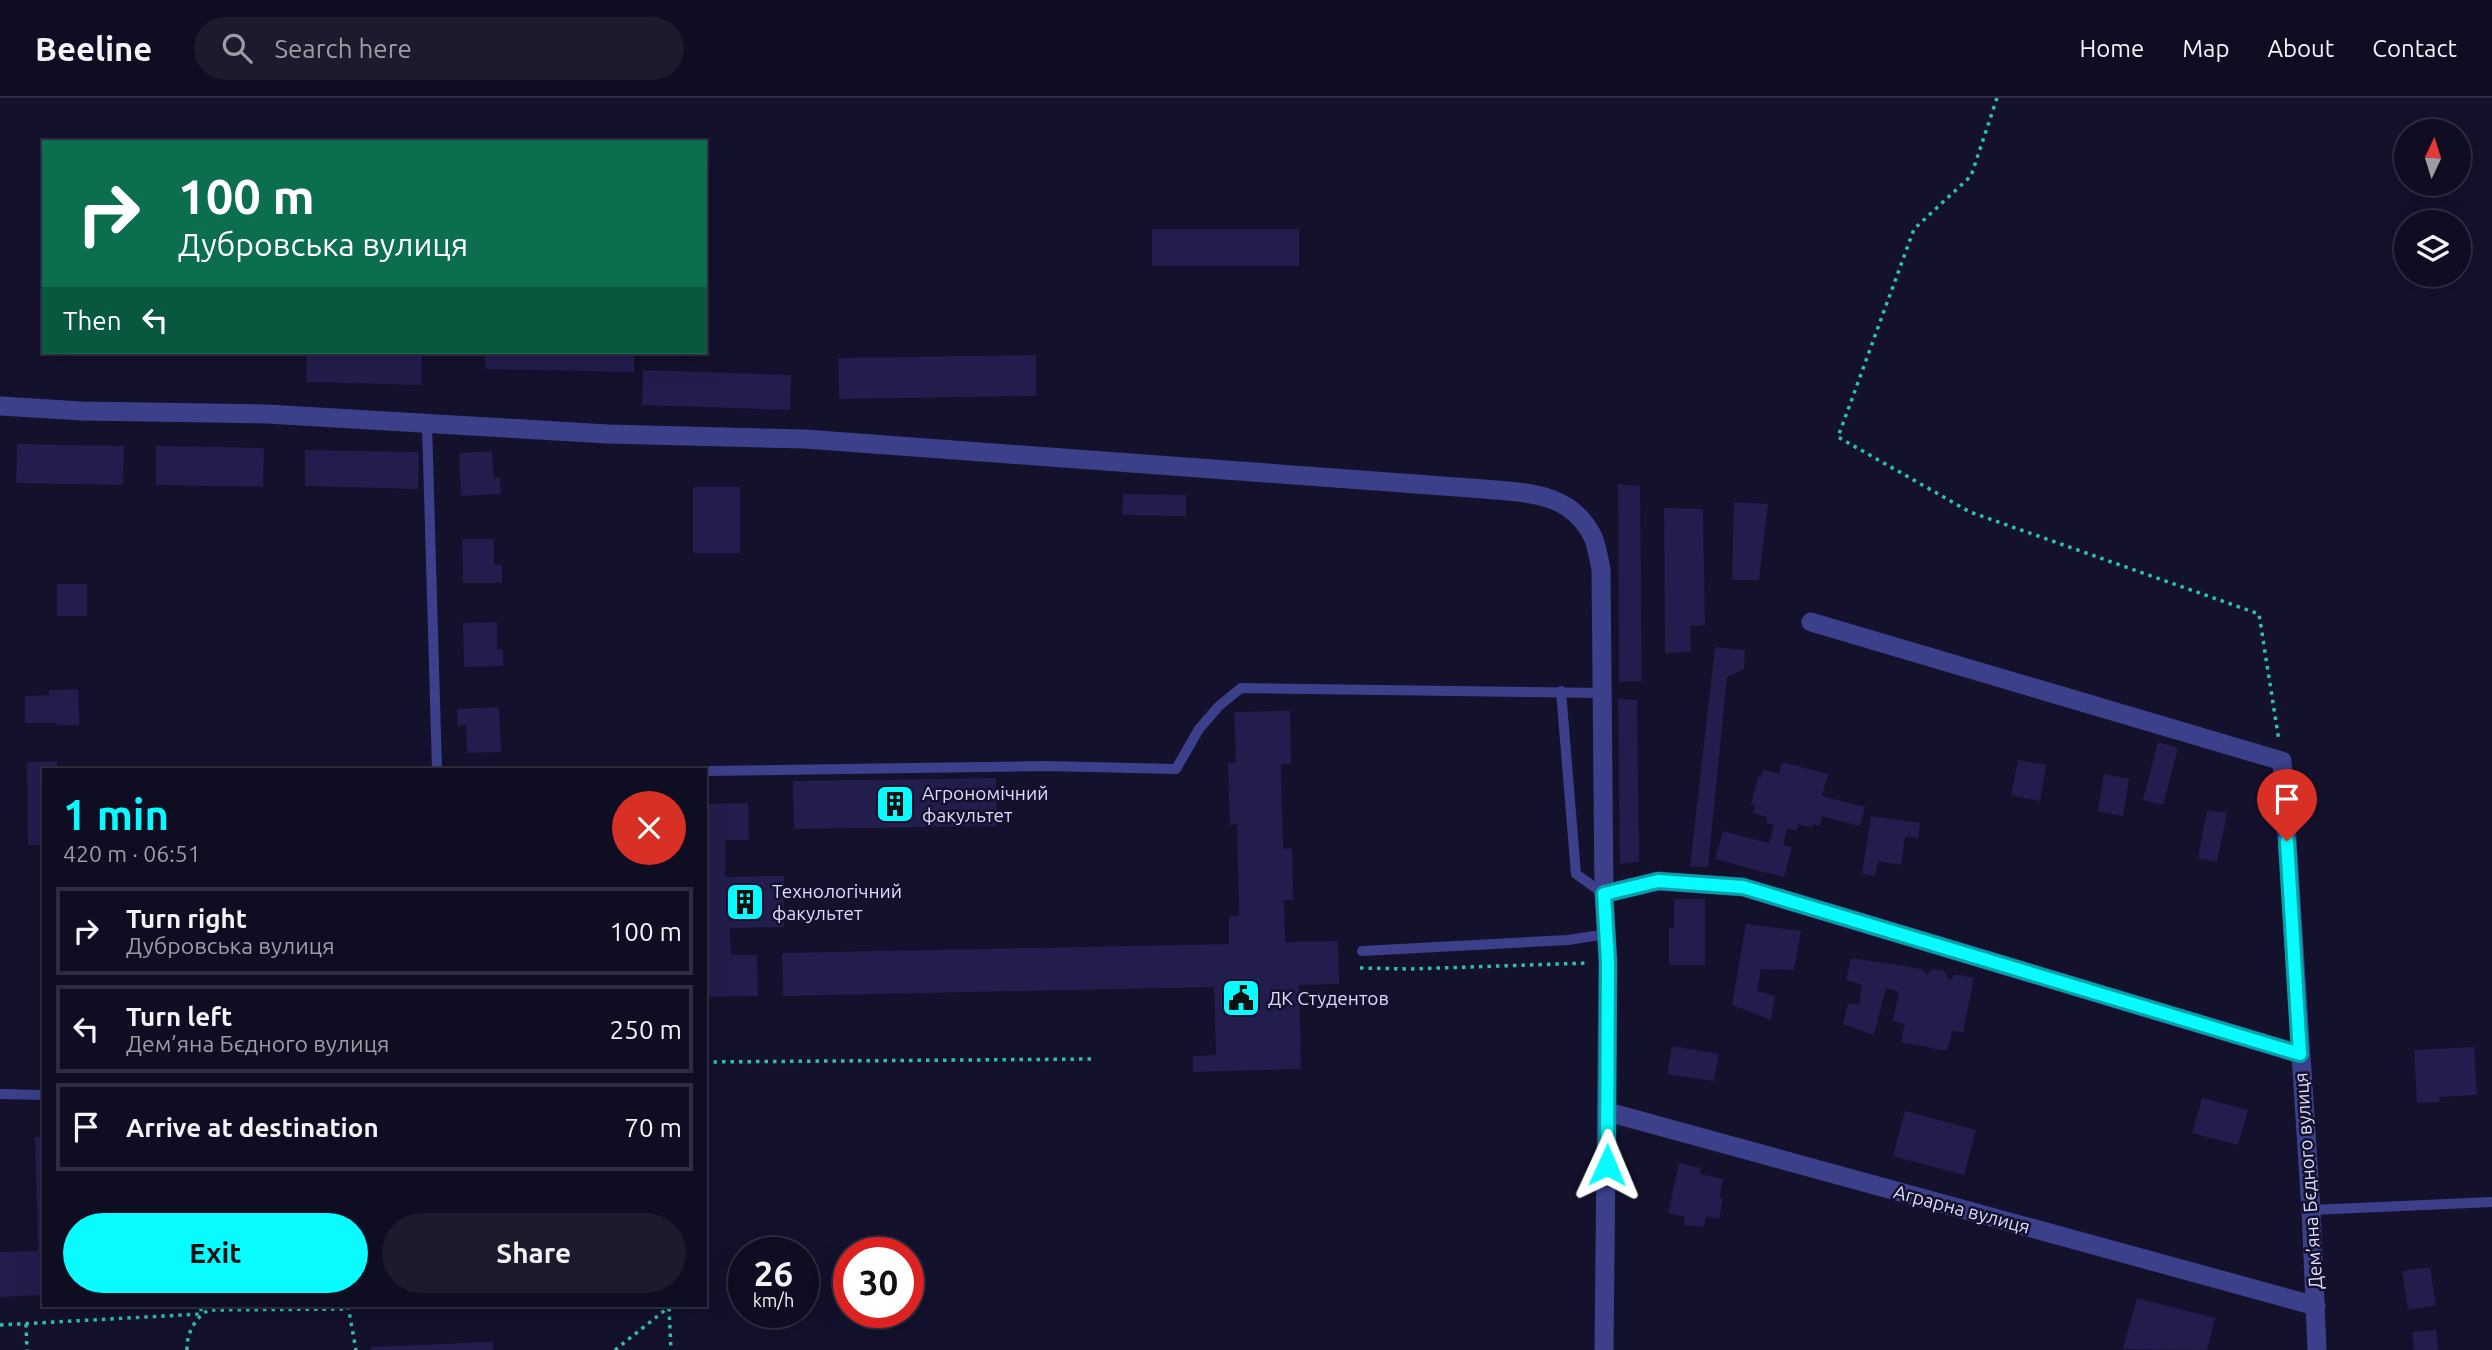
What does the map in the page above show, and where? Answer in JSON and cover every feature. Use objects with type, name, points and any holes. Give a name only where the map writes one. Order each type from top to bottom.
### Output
[{"type":"street","points":[[0,406],[94,411],[267,414],[608,434],[805,439],[1536,494],[1573,509],[1593,537],[1601,569],[1604,894],[1608,962],[1604,1350]]},
{"type":"street","points":[[1811,622],[2282,761]]},
{"type":"street","name":"Дем’яна Бєдного вулиця","points":[[2282,761],[2311,1210],[2317,1350]]},
{"type":"street","points":[[1604,894],[1658,881],[1743,887],[2300,1054]]},
{"type":"street","name":"Аграрна вулиця","points":[[1608,1112],[2316,1306]]},
{"type":"lane","points":[[427,424],[438,768]]},
{"type":"lane","points":[[707,771],[1046,766],[1176,768],[1199,729],[1219,706],[1241,688],[1603,693]]},
{"type":"lane","points":[[1561,691],[1576,874],[1604,894]]},
{"type":"lane","points":[[1363,951],[1568,940],[1607,934]]},
{"type":"lane","points":[[0,1094],[42,1095]]},
{"type":"lane","points":[[2311,1210],[2492,1202]]},
{"type":"path","points":[[1997,98],[1971,176],[1914,229],[1838,437],[1970,512],[2259,614],[2282,761]]},
{"type":"path","points":[[1360,968],[1410,970],[1608,962]]},
{"type":"path","points":[[707,1062],[1095,1059]]},
{"type":"path","points":[[187,1350],[186,1339],[201,1314],[201,1307]]},
{"type":"path","points":[[0,1325],[201,1314],[209,1310],[348,1307],[356,1350]]},
{"type":"path","points":[[615,1350],[668,1307]]},
{"type":"path","points":[[669,1307],[671,1350]]},
{"type":"path","points":[[26,1324],[27,1350]]},
{"type":"building","points":[[1152,229],[1299,229],[1299,266],[1152,266]]},
{"type":"building","points":[[307,354],[422,354],[421,385],[306,382]]},
{"type":"building","points":[[485,354],[634,354],[634,372],[485,369]]},
{"type":"building","points":[[1036,355],[1036,396],[839,399],[838,358]]},
{"type":"building","points":[[643,370],[791,375],[790,410],[642,405]]},
{"type":"building","points":[[17,444],[124,446],[123,485],[16,483]]},
{"type":"building","points":[[156,446],[264,448],[263,487],[156,485]]},
{"type":"building","points":[[305,450],[419,452],[418,489],[305,486]]},
{"type":"building","points":[[492,451],[494,478],[500,478],[501,494],[461,496],[459,453]]},
{"type":"building","points":[[1618,484],[1640,486],[1642,681],[1619,682]]},
{"type":"building","points":[[693,487],[740,487],[740,553],[693,553]]},
{"type":"building","points":[[1123,494],[1186,495],[1186,516],[1122,515]]},
{"type":"building","points":[[1734,502],[1768,504],[1759,580],[1732,580]]},
{"type":"building","points":[[1664,508],[1703,509],[1705,625],[1690,626],[1691,652],[1665,653]]},
{"type":"building","points":[[462,539],[494,539],[494,565],[502,565],[502,583],[463,583]]},
{"type":"building","points":[[57,584],[87,584],[87,616],[57,616]]},
{"type":"building","points":[[497,622],[497,649],[503,649],[503,666],[464,667],[463,623]]},
{"type":"building","points":[[1715,647],[1745,650],[1744,669],[1727,677],[1708,867],[1690,867]]},
{"type":"building","points":[[78,689],[79,725],[25,723],[25,696],[49,695],[49,690]]},
{"type":"building","points":[[1618,699],[1637,700],[1639,862],[1620,864]]},
{"type":"building","points":[[499,707],[501,752],[467,753],[466,725],[458,726],[457,709]]},
{"type":"building","points":[[1290,711],[1291,764],[1281,764],[1283,849],[1292,848],[1293,900],[1284,900],[1285,942],[1338,941],[1339,984],[1299,985],[1301,1069],[1193,1072],[1193,1056],[1216,1055],[1214,987],[783,996],[782,953],[1229,944],[1229,916],[1239,916],[1237,824],[1230,825],[1228,763],[1236,763],[1234,712]]},
{"type":"building","points":[[2158,742],[2178,748],[2163,805],[2143,800]]},
{"type":"building","points":[[2018,760],[2046,765],[2040,801],[2011,795]]},
{"type":"building","points":[[57,761],[57,768],[42,768],[42,845],[28,845],[27,762]]},
{"type":"building","points":[[1782,762],[1828,774],[1822,796],[1865,807],[1860,826],[1822,816],[1820,826],[1813,824],[1812,828],[1798,824],[1796,831],[1787,828],[1783,845],[1792,847],[1784,877],[1715,859],[1723,831],[1769,843],[1774,825],[1766,823],[1767,817],[1753,813],[1755,805],[1751,804],[1758,776],[1761,777],[1763,770],[1779,774]]},
{"type":"building","points":[[2104,774],[2129,779],[2123,816],[2098,811]]},
{"type":"building","name":"Агрономічний факультет","points":[[996,778],[997,826],[794,829],[793,781]]},
{"type":"building","name":"Технологічний факультет","points":[[748,803],[749,840],[725,840],[725,877],[784,876],[784,927],[730,928],[731,955],[757,955],[758,996],[707,997],[707,804]]},
{"type":"building","points":[[2207,810],[2227,813],[2217,862],[2198,858]]},
{"type":"building","points":[[1871,816],[1920,823],[1918,838],[1905,837],[1901,865],[1878,861],[1875,876],[1862,874]]},
{"type":"building","points":[[1674,899],[1705,899],[1705,965],[1669,965],[1669,928],[1674,928]]},
{"type":"building","points":[[1746,924],[1801,931],[1794,970],[1761,969],[1757,991],[1775,996],[1771,1020],[1732,1005]]},
{"type":"building","points":[[1851,958],[1922,969],[1927,975],[1932,969],[1944,971],[1949,980],[1956,974],[1974,978],[1963,1032],[1952,1031],[1947,1051],[1901,1042],[1905,1024],[1893,1021],[1899,992],[1886,988],[1874,1035],[1843,1024],[1848,1003],[1859,1005],[1862,985],[1846,980]]},
{"type":"building","points":[[1672,1046],[1719,1054],[1714,1081],[1667,1074]]},
{"type":"building","points":[[2474,1047],[2477,1095],[2439,1097],[2440,1102],[2417,1103],[2414,1050]]},
{"type":"building","points":[[2202,1098],[2248,1110],[2238,1145],[2192,1133]]},
{"type":"building","points":[[1905,1111],[1976,1130],[1964,1175],[1893,1156]]},
{"type":"building","points":[[35,1137],[42,1137],[42,1295],[0,1297],[0,1252],[38,1251]]},
{"type":"building","points":[[1679,1163],[1701,1168],[1700,1174],[1723,1179],[1719,1197],[1723,1199],[1719,1219],[1706,1216],[1704,1227],[1684,1225],[1685,1217],[1668,1213]]},
{"type":"building","points":[[2430,1267],[2436,1305],[2408,1310],[2402,1271]]},
{"type":"building","points":[[2137,1298],[2215,1318],[2207,1350],[2123,1349]]},
{"type":"building","points":[[2436,1330],[2438,1350],[2414,1350],[2412,1332]]},
{"type":"building","points":[[493,1342],[493,1350],[371,1350],[371,1347]]},
{"type":"place","name":"Агрономічний факультет","points":[[895,804]]},
{"type":"place","name":"Технологічний факультет","points":[[745,902]]},
{"type":"place","name":"ДК Студентов","points":[[1241,998]]},
{"type":"route","points":[[1607,1165],[1608,962],[1604,894],[1658,881],[1743,887],[2300,1054],[2287,841]]}]
